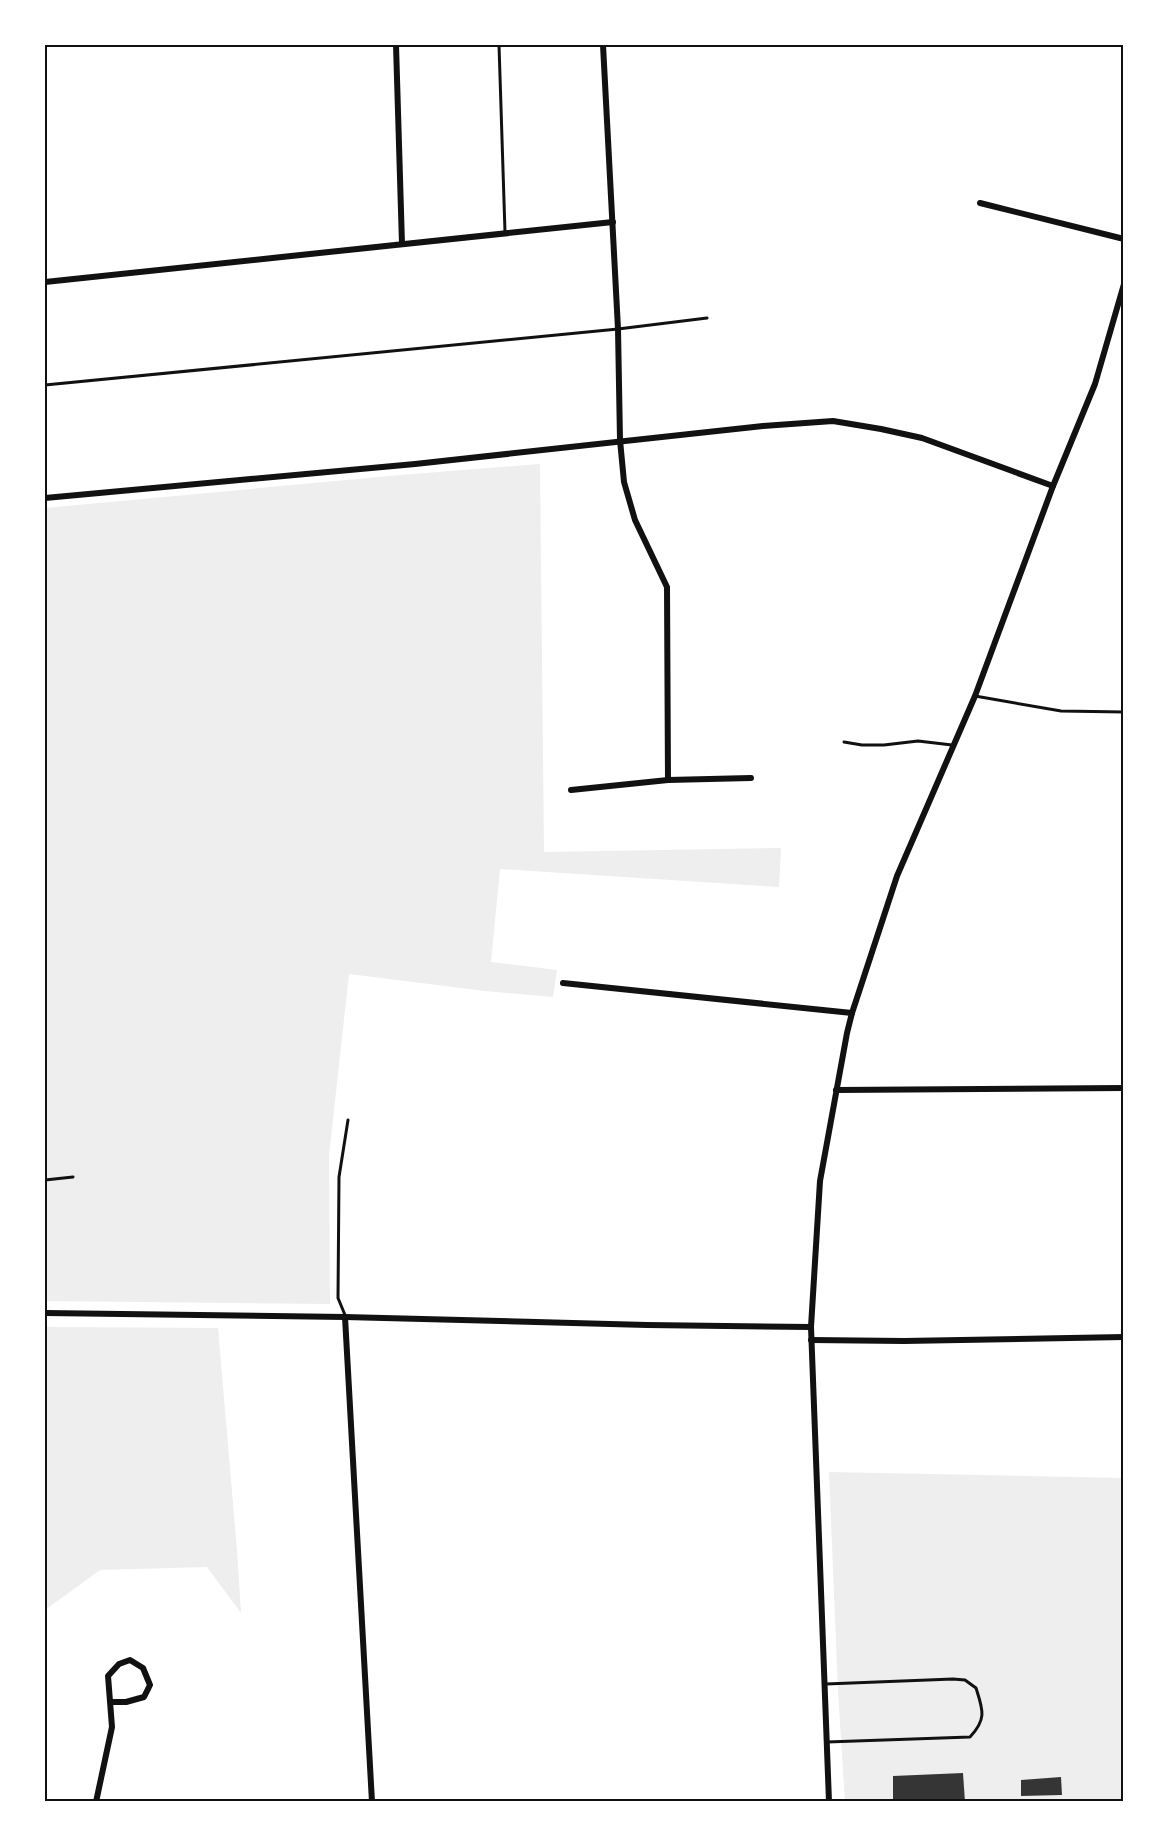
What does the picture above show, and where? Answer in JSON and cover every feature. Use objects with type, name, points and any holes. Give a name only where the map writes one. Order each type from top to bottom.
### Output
[{"type":"street","points":[[396,45],[402,244]]},
{"type":"street","points":[[603,45],[618,329],[620,441],[624,482],[635,520],[668,587],[668,780]]},
{"type":"street","points":[[980,203],[1124,239]]},
{"type":"street","points":[[45,282],[613,222]]},
{"type":"street","points":[[829,1802],[811,1327],[820,1181],[836,1090],[852,1013],[897,876],[975,696],[1053,486],[1095,384],[1124,284]]},
{"type":"street","points":[[45,498],[403,465],[763,426],[833,422],[922,438],[1053,486]]},
{"type":"street","points":[[571,790],[668,780],[751,778]]},
{"type":"street","points":[[563,983],[852,1013]]},
{"type":"street","points":[[836,1090],[1124,1088]]},
{"type":"street","points":[[45,1313],[811,1327]]},
{"type":"street","points":[[345,1317],[372,1802]]},
{"type":"street","points":[[811,1340],[904,1341],[1124,1337]]},
{"type":"street","points":[[96,1802],[112,1727],[110,1702],[108,1676],[119,1664],[130,1660],[143,1668],[150,1685],[144,1697],[126,1702],[110,1702]]},
{"type":"lane","points":[[499,45],[505,234]]},
{"type":"lane","points":[[45,385],[618,329],[707,318]]},
{"type":"lane","points":[[975,696],[1061,711],[1124,712]]},
{"type":"lane","points":[[844,742],[884,745],[918,741],[954,745]]},
{"type":"lane","points":[[345,1317],[338,1298],[339,1177],[348,1120]]},
{"type":"lane","points":[[45,1180],[73,1177]]},
{"type":"lane","points":[[824,1684],[965,1680],[976,1688],[983,1718],[970,1737],[826,1742]]},
{"type":"shaded area","points":[[540,464],[544,852],[781,848],[779,887],[500,869],[491,962],[557,970],[553,997],[349,974],[329,1156],[330,1304],[45,1301],[45,508]]},
{"type":"shaded area","points":[[45,1327],[218,1328],[241,1613],[207,1567],[100,1570],[45,1610]]},
{"type":"shaded area","points":[[829,1472],[1124,1478],[1124,1802],[845,1802]]},
{"type":"building","points":[[963,1773],[965,1802],[893,1802],[893,1776]]},
{"type":"building","points":[[1061,1777],[1062,1795],[1021,1796],[1021,1780]]}]
